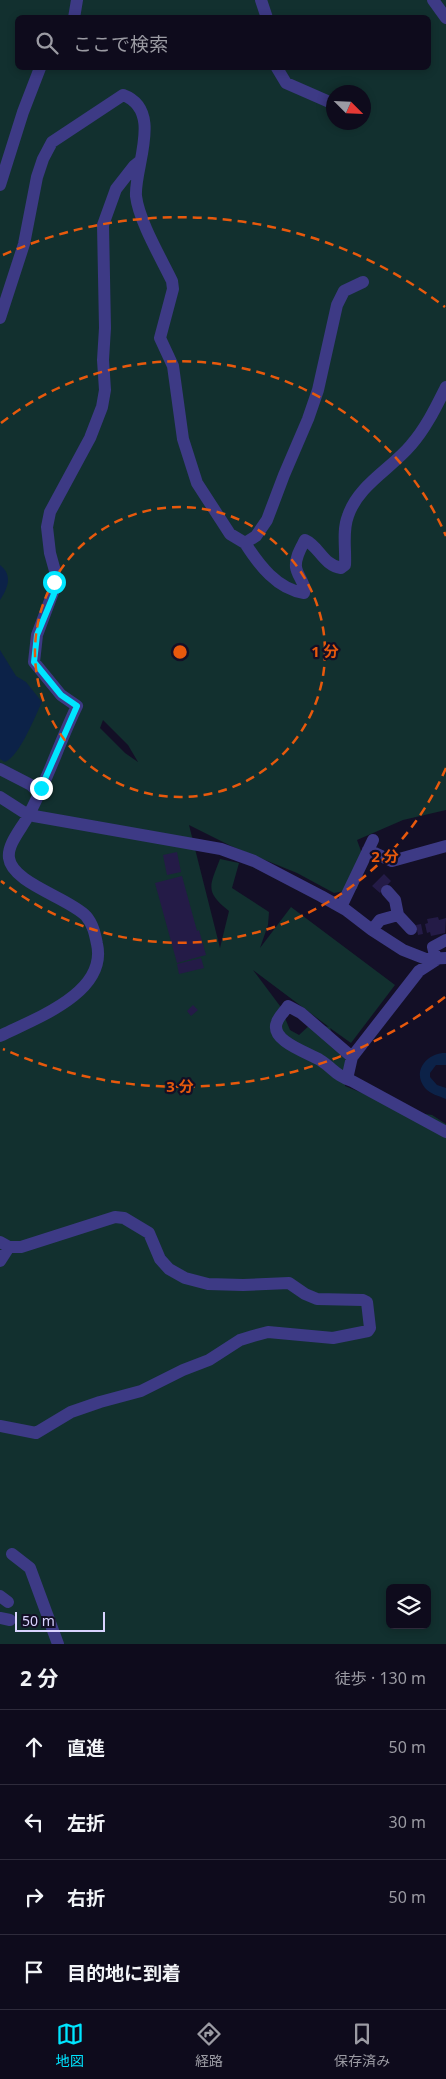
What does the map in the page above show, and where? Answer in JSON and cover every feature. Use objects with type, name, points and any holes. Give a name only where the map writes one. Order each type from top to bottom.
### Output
[{"type":"street","points":[[74,15],[77,0]]},
{"type":"street","points":[[261,0],[266,15]]},
{"type":"street","points":[[433,0],[446,18]]},
{"type":"street","points":[[0,185],[23,112],[39,70]]},
{"type":"street","points":[[278,70],[286,83],[326,100]]},
{"type":"street","points":[[0,318],[24,244],[37,177],[43,159],[52,142],[123,95],[132,98],[141,112],[146,130],[138,171],[136,196],[140,214],[172,281],[173,289],[160,338],[173,366],[183,440],[197,483],[230,534],[245,543],[270,576],[298,592],[304,593],[303,582],[296,568],[297,555],[305,540],[310,542],[330,563],[341,568],[345,565],[346,521],[354,502],[366,487],[411,445],[425,426],[446,386]]},
{"type":"street","points":[[0,1036],[72,999],[91,977],[97,964],[98,948],[95,930],[87,917],[24,878],[12,867],[4,853],[29,815],[77,706],[61,695],[34,662],[39,630],[55,587],[55,571],[50,553],[47,526],[50,512],[90,438],[102,407],[105,390],[103,360],[105,328],[103,224],[116,189],[140,161]]},
{"type":"street","points":[[245,543],[256,536],[267,520],[284,474],[308,419],[318,390],[337,305],[344,290],[364,282]]},
{"type":"street","points":[[0,769],[31,785],[39,794]]},
{"type":"street","points":[[0,797],[29,815],[221,849],[254,861],[341,907],[388,942],[417,957],[441,959]]},
{"type":"street","points":[[341,907],[371,845],[392,861],[446,846]]},
{"type":"street","points":[[387,891],[395,900],[398,915],[410,929]]},
{"type":"street","points":[[372,930],[380,920],[398,915]]},
{"type":"street","points":[[441,959],[434,947],[446,940]]},
{"type":"street","points":[[347,1080],[352,1057],[419,971],[441,959]]},
{"type":"street","points":[[352,1057],[301,1014],[288,1006],[276,1023],[276,1029],[280,1036],[291,1045],[321,1060],[341,1078],[446,1132]]},
{"type":"street","points":[[0,1261],[5,1244],[21,1247],[115,1217],[124,1218],[149,1232],[160,1259],[169,1269],[185,1278],[208,1284],[289,1283],[316,1299],[363,1300],[367,1302],[370,1328],[368,1331],[333,1338],[268,1332],[240,1340],[209,1360],[174,1374],[141,1392],[100,1402],[71,1412],[36,1432],[0,1426]]},
{"type":"street","points":[[12,1554],[30,1568],[58,1644]]},
{"type":"green space","points":[[0,0],[446,0],[446,810],[403,820],[357,840],[365,862],[357,889],[334,893],[297,873],[231,846],[189,825],[220,948],[229,911],[216,898],[211,888],[220,859],[239,863],[232,888],[269,912],[268,925],[260,948],[291,907],[395,985],[351,1043],[330,1028],[335,1041],[353,1052],[345,1086],[406,1111],[432,1115],[446,1124],[446,1644],[0,1644]],"holes":[[[103,720],[128,745],[138,762],[125,753],[100,728]],[[253,970],[329,1027],[312,1023],[299,1035],[290,1030],[280,1006]]]},
{"type":"water","points":[[0,565],[7,573],[8,582],[0,600]]},
{"type":"water","points":[[0,650],[16,676],[26,682],[42,702],[21,744],[11,758],[5,762],[0,759]]},
{"type":"water","points":[[446,1053],[446,1065],[436,1065],[430,1073],[430,1077],[437,1085],[446,1088],[446,1099],[427,1090],[421,1082],[420,1075],[421,1069],[428,1059]]},
{"type":"building","points":[[177,852],[181,872],[167,875],[163,855]]},
{"type":"building","points":[[384,874],[391,881],[380,893],[372,886]]},
{"type":"building","points":[[182,876],[197,931],[199,930],[206,955],[177,963],[155,883]]},
{"type":"building","points":[[438,917],[439,920],[446,918],[445,933],[431,936],[430,932],[427,933],[425,924],[428,923],[427,919]]},
{"type":"building","points":[[421,924],[423,934],[418,935],[416,925]]},
{"type":"building","points":[[201,958],[204,968],[179,974],[177,964]]},
{"type":"building","points":[[193,1005],[198,1010],[191,1016],[187,1011]]},
{"type":"route","points":[[41,788],[77,706],[61,695],[52,681],[34,662],[37,635],[54,594],[54,582]]}]
